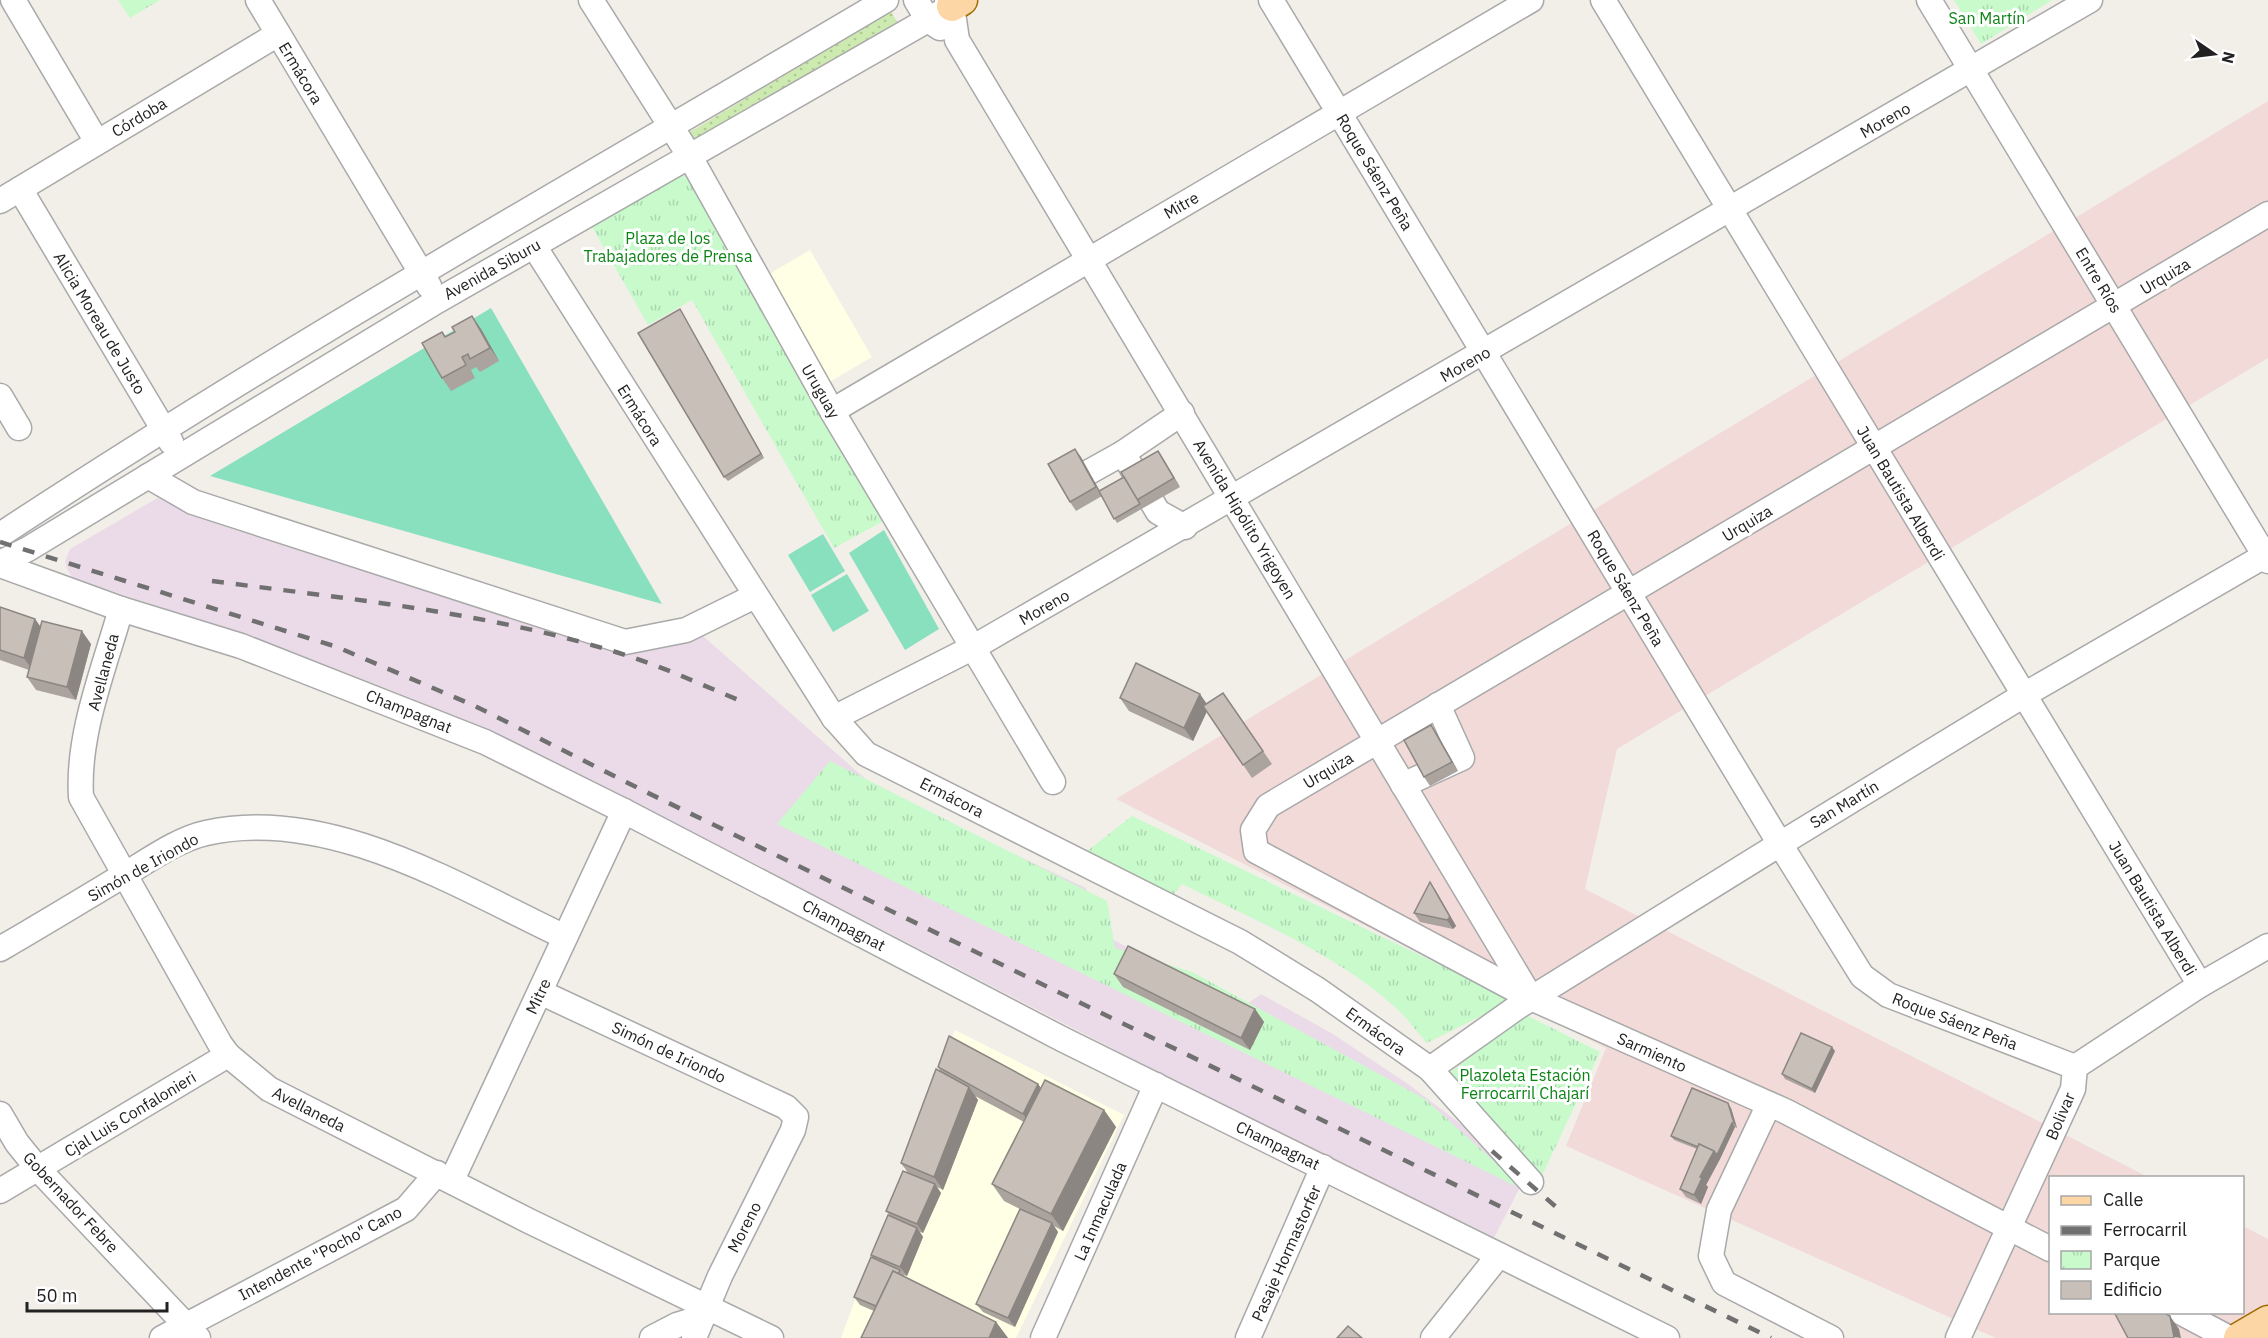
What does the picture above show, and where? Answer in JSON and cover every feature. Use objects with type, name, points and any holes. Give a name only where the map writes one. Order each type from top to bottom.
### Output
[{"type":"main road","points":[[2240,1338],[2268,1321]]},
{"type":"street","points":[[13,0],[98,142]]},
{"type":"street","name":"Ermácora","points":[[258,0],[437,300]]},
{"type":"street","name":"Uruguay","points":[[591,0],[689,155],[832,411],[1053,782]]},
{"type":"street","name":"Avenida Siburu","points":[[0,535],[163,430],[421,273],[886,0]]},
{"type":"street","name":"Roque Sáenz Peña","points":[[1271,0],[1862,976],[1888,995],[2075,1067]]},
{"type":"street","name":"Mitre","points":[[832,411],[1089,258],[1532,0]]},
{"type":"street","name":"Juan Bautista Alberdi","points":[[1603,0],[2200,985]]},
{"type":"street","name":"Entre Ríos","points":[[1929,0],[2267,557]]},
{"type":"street","name":"Moreno","points":[[834,718],[974,647],[1185,527],[2090,0]]},
{"type":"street","name":"Avenida Siburu","points":[[0,564],[148,477],[437,300],[534,246],[941,5]]},
{"type":"street","name":"Avenida Hipólito Yrigoyen","points":[[941,5],[957,40],[1377,741],[1417,756],[1531,998]]},
{"type":"street","name":"Córdoba","points":[[10,195],[278,34]]},
{"type":"street","name":"Alicia Moreau de Justo","points":[[10,195],[181,457]]},
{"type":"street","name":"Urquiza","points":[[1256,851],[1253,830],[1268,806],[2268,214]]},
{"type":"street","name":"Ermácora","points":[[534,246],[834,718],[866,754],[1240,942],[1318,990],[1430,1069],[1531,1182]]},
{"type":"street","points":[[0,396],[19,428]]},
{"type":"street","points":[[1089,472],[1182,413]]},
{"type":"street","points":[[1129,448],[1158,512],[1185,527]]},
{"type":"street","points":[[148,477],[193,502],[625,642],[686,630],[755,596]]},
{"type":"street","name":"San Martín","points":[[1430,1069],[1531,998],[1780,844],[2024,695],[2267,557]]},
{"type":"street","name":"Champagnat","points":[[0,564],[121,609],[242,646],[485,742],[624,811],[1156,1085],[1667,1338]]},
{"type":"street","name":"Avellaneda","points":[[121,609],[83,745],[79,770],[81,797],[228,1055],[269,1089],[529,1221],[702,1321],[771,1338]]},
{"type":"street","points":[[1417,756],[1438,705]]},
{"type":"street","name":"Mitre","points":[[444,1177],[540,992],[624,811]]},
{"type":"street","name":"Simón de Iriondo","points":[[0,950],[157,855],[204,833],[251,828],[340,838],[379,849],[565,938]]},
{"type":"street","name":"Sarmiento","points":[[1256,851],[1531,998],[1768,1104],[2049,1248]]},
{"type":"street","points":[[2075,1067],[2200,985],[2268,946]]},
{"type":"street","name":"Simón de Iriondo","points":[[540,992],[786,1107],[796,1117]]},
{"type":"street","name":"Cjal Luis Confalonieri","points":[[0,1191],[228,1055]]},
{"type":"street","name":"Bolivar","points":[[1958,1338],[2073,1089],[2075,1067]]},
{"type":"street","name":"La Inmaculada","points":[[1043,1338],[1156,1085]]},
{"type":"street","points":[[1768,1104],[1719,1210],[1711,1256],[1724,1283],[1830,1338]]},
{"type":"street","name":"Gobernador Febre","points":[[0,1114],[17,1143],[38,1169],[192,1331]]},
{"type":"street","name":"Moreno","points":[[702,1321],[720,1276],[793,1130],[796,1117]]},
{"type":"street","name":"Pasaje Hormastorfer","points":[[1248,1338],[1323,1167]]},
{"type":"street","name":"Intendente \"Pocho\" Cano","points":[[162,1338],[192,1331],[406,1209],[444,1177]]},
{"type":"street","points":[[1433,1338],[1499,1254]]},
{"type":"street","points":[[2184,1314],[2229,1338]]},
{"type":"street","points":[[652,1338],[677,1325],[702,1321]]},
{"type":"shaded area","points":[[2268,101],[2268,358],[1617,749],[1585,889],[2146,1176],[2049,1176],[2049,1314],[2244,1314],[2244,1227],[2268,1239],[2268,1338],[1996,1338],[1566,1146],[1606,1048],[1116,799]]},
{"type":"shaded area","points":[[810,250],[872,357],[826,384],[764,277]]},
{"type":"shaded area","points":[[161,496],[681,644],[703,636],[869,782],[912,806],[1086,888],[1095,930],[1241,1008],[1261,994],[1333,1034],[1408,1084],[1462,1125],[1522,1183],[1491,1244],[608,788],[507,740],[406,696],[293,652],[73,578],[65,561],[70,549]]},
{"type":"shaded area","points":[[955,1030],[1124,1115],[1016,1338],[841,1338]]},
{"type":"green space","points":[[118,0],[160,0],[130,18]]},
{"type":"green space","name":"San Martín","points":[[1954,0],[2052,0],[1981,44]]},
{"type":"green space","points":[[891,11],[897,22],[696,143],[690,132]]},
{"type":"green space","name":"Plaza de los Trabajadores de Prensa","points":[[687,168],[889,518],[834,548],[692,300],[648,325],[591,225]]},
{"type":"green space","points":[[491,308],[662,604],[210,476]]},
{"type":"green space","points":[[884,530],[939,629],[905,650],[849,553]]},
{"type":"green space","points":[[823,534],[845,571],[810,592],[788,555]]},
{"type":"green space","points":[[847,574],[869,611],[833,632],[811,595]]},
{"type":"green space","points":[[830,761],[1107,901],[1115,948],[1192,972],[1425,1099],[1528,1192],[777,824]]},
{"type":"green space","points":[[1132,816],[1513,1000],[1427,1043],[1396,1008],[1373,989],[1348,971],[1294,939],[1182,884],[1174,894],[1086,852]]},
{"type":"green space","name":"Plazoleta Estación Ferrocarril Chajarí","points":[[1524,1014],[1600,1052],[1538,1184],[1446,1076]]},
{"type":"building","points":[[680,309],[761,454],[724,477],[638,333]]},
{"type":"building","points":[[472,316],[490,348],[470,359],[468,354],[462,357],[466,365],[442,378],[422,343],[442,332],[445,337],[455,332],[452,327]]},
{"type":"building","points":[[1075,449],[1096,487],[1070,502],[1048,464]]},
{"type":"building","points":[[1158,451],[1174,478],[1137,500],[1121,472]]},
{"type":"building","points":[[1124,477],[1140,504],[1114,519],[1099,491]]},
{"type":"building","points":[[0,607],[35,619],[24,658],[0,650]]},
{"type":"building","points":[[42,621],[82,631],[67,687],[27,677]]},
{"type":"building","points":[[1136,663],[1200,694],[1184,728],[1120,698]]},
{"type":"building","points":[[1223,693],[1263,751],[1243,765],[1203,706]]},
{"type":"building","points":[[1431,725],[1452,762],[1424,777],[1404,740]]},
{"type":"building","points":[[1430,882],[1450,917],[1447,920],[1414,913]]},
{"type":"building","points":[[1128,946],[1255,1009],[1241,1038],[1114,974]]},
{"type":"building","points":[[1801,1033],[1832,1047],[1812,1089],[1782,1074]]},
{"type":"building","points":[[949,1036],[1038,1084],[1023,1114],[938,1067]]},
{"type":"building","points":[[936,1069],[969,1087],[934,1177],[901,1163]]},
{"type":"building","points":[[1045,1080],[1104,1110],[1051,1214],[992,1184]]},
{"type":"building","points":[[1692,1088],[1728,1103],[1734,1123],[1717,1155],[1714,1151],[1699,1144],[1698,1147],[1671,1136]]},
{"type":"building","points":[[1699,1144],[1714,1151],[1700,1177],[1702,1178],[1694,1195],[1680,1189]]},
{"type":"building","points":[[903,1171],[935,1184],[917,1224],[886,1211]]},
{"type":"building","points":[[1020,1209],[1052,1223],[1008,1318],[976,1304]]},
{"type":"building","points":[[888,1215],[917,1228],[900,1267],[871,1255]]},
{"type":"building","points":[[871,1257],[900,1270],[898,1274],[893,1271],[876,1306],[854,1297]]},
{"type":"building","points":[[893,1271],[996,1322],[989,1338],[861,1338]]},
{"type":"building","points":[[2115,1314],[2166,1314],[2170,1316],[2173,1338],[2128,1338]]},
{"type":"building","points":[[1348,1326],[1362,1338],[1337,1338]]},
{"type":"railway","points":[[0,542],[337,647],[475,706],[644,791],[1771,1338]]},
{"type":"railway","points":[[212,581],[417,608],[519,627],[635,658],[746,703]]},
{"type":"railway","points":[[1492,1151],[1563,1213]]}]
